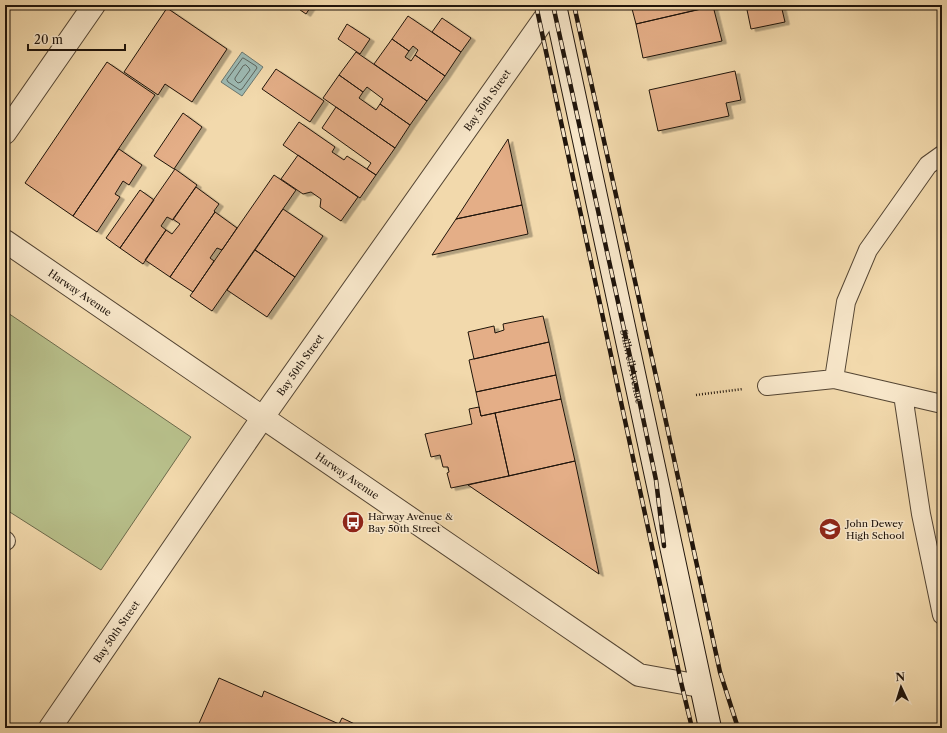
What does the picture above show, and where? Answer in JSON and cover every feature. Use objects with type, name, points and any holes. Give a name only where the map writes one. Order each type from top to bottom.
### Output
[{"type":"street","points":[[5,134],[94,5]]},
{"type":"street","name":"Bay 50th Street","points":[[50,728],[263,417],[554,5]]},
{"type":"street","name":"Stillwell Avenue","points":[[554,5],[710,728]]},
{"type":"street","name":"Harway Avenue","points":[[5,241],[639,675],[700,686]]},
{"type":"lane","points":[[834,379],[846,302],[868,250],[928,165],[942,155]]},
{"type":"lane","points":[[767,386],[834,379],[942,404]]},
{"type":"lane","points":[[903,395],[921,514],[942,615]]},
{"type":"path","points":[[696,395],[767,386]]},
{"type":"green space","points":[[5,311],[191,437],[101,570],[5,509]]},
{"type":"water","points":[[242,52],[263,67],[242,96],[221,82]]},
{"type":"building","points":[[293,5],[312,5],[306,14]]},
{"type":"building","points":[[631,5],[719,5],[636,24]]},
{"type":"building","points":[[746,5],[781,5],[785,22],[751,29]]},
{"type":"building","points":[[713,6],[722,41],[643,58],[636,24]]},
{"type":"building","points":[[167,8],[227,49],[192,102],[165,84],[158,95],[124,72]]},
{"type":"building","points":[[408,16],[461,52],[445,76],[415,55],[418,50],[413,46],[409,51],[392,39]]},
{"type":"building","points":[[442,18],[471,38],[461,52],[432,32]]},
{"type":"building","points":[[347,24],[370,39],[360,54],[338,39]]},
{"type":"building","points":[[392,39],[409,51],[405,57],[411,61],[415,55],[445,76],[427,101],[374,64]]},
{"type":"building","points":[[356,52],[427,101],[410,125],[380,104],[383,99],[367,87],[363,92],[339,75]]},
{"type":"building","points":[[107,62],[155,95],[73,216],[25,183]]},
{"type":"building","points":[[276,69],[324,101],[310,122],[262,89]]},
{"type":"building","points":[[735,71],[741,100],[726,103],[729,116],[658,131],[649,90]]},
{"type":"building","points":[[339,75],[363,92],[359,98],[376,110],[380,104],[410,125],[395,148],[323,98]]},
{"type":"building","points":[[336,107],[395,148],[376,175],[367,169],[371,163],[322,128]]},
{"type":"building","points":[[183,113],[202,127],[174,169],[154,156]]},
{"type":"building","points":[[299,122],[335,147],[332,152],[344,160],[347,156],[376,175],[360,198],[283,145]]},
{"type":"building","points":[[508,139],[522,205],[456,219]]},
{"type":"building","points":[[119,149],[142,165],[129,185],[123,181],[115,194],[120,197],[97,232],[73,216]]},
{"type":"building","points":[[298,155],[358,197],[341,221],[320,207],[321,199],[311,192],[303,194],[281,179]]},
{"type":"building","points":[[175,169],[197,185],[173,220],[167,217],[161,226],[166,230],[143,264],[120,248]]},
{"type":"building","points":[[274,175],[296,190],[212,311],[190,296]]},
{"type":"building","points":[[196,187],[219,204],[170,277],[145,260],[166,230],[172,234],[180,224],[173,219]]},
{"type":"building","points":[[140,190],[154,200],[120,248],[106,238]]},
{"type":"building","points":[[522,205],[528,234],[432,255],[456,219]]},
{"type":"building","points":[[283,209],[323,236],[295,277],[255,250]]},
{"type":"building","points":[[215,212],[237,228],[222,250],[217,248],[210,258],[214,261],[193,292],[170,277]]},
{"type":"building","points":[[255,250],[295,277],[267,317],[227,290]]},
{"type":"building","points":[[543,316],[549,342],[474,359],[468,332],[494,326],[495,333],[504,330],[503,324]]},
{"type":"building","points":[[549,342],[556,375],[476,392],[469,360]]},
{"type":"building","points":[[556,375],[561,399],[481,416],[476,392]]},
{"type":"building","points":[[561,399],[575,461],[509,476],[495,413]]},
{"type":"building","points":[[479,407],[481,416],[495,413],[509,476],[451,488],[447,473],[449,472],[448,467],[443,467],[440,455],[431,457],[425,434],[472,424],[469,409]]},
{"type":"building","points":[[575,461],[599,574],[468,485]]},
{"type":"building","points":[[219,678],[262,697],[264,691],[339,724],[342,718],[363,728],[197,728]]},
{"type":"railway","points":[[536,5],[692,728]]},
{"type":"railway","points":[[553,5],[656,480],[664,546]]},
{"type":"railway","points":[[574,5],[720,672],[738,728]]},
{"type":"place","name":"Harway Avenue & Bay 50th Street","points":[[353,522]]},
{"type":"place","name":"John Dewey High School","points":[[830,529]]}]
